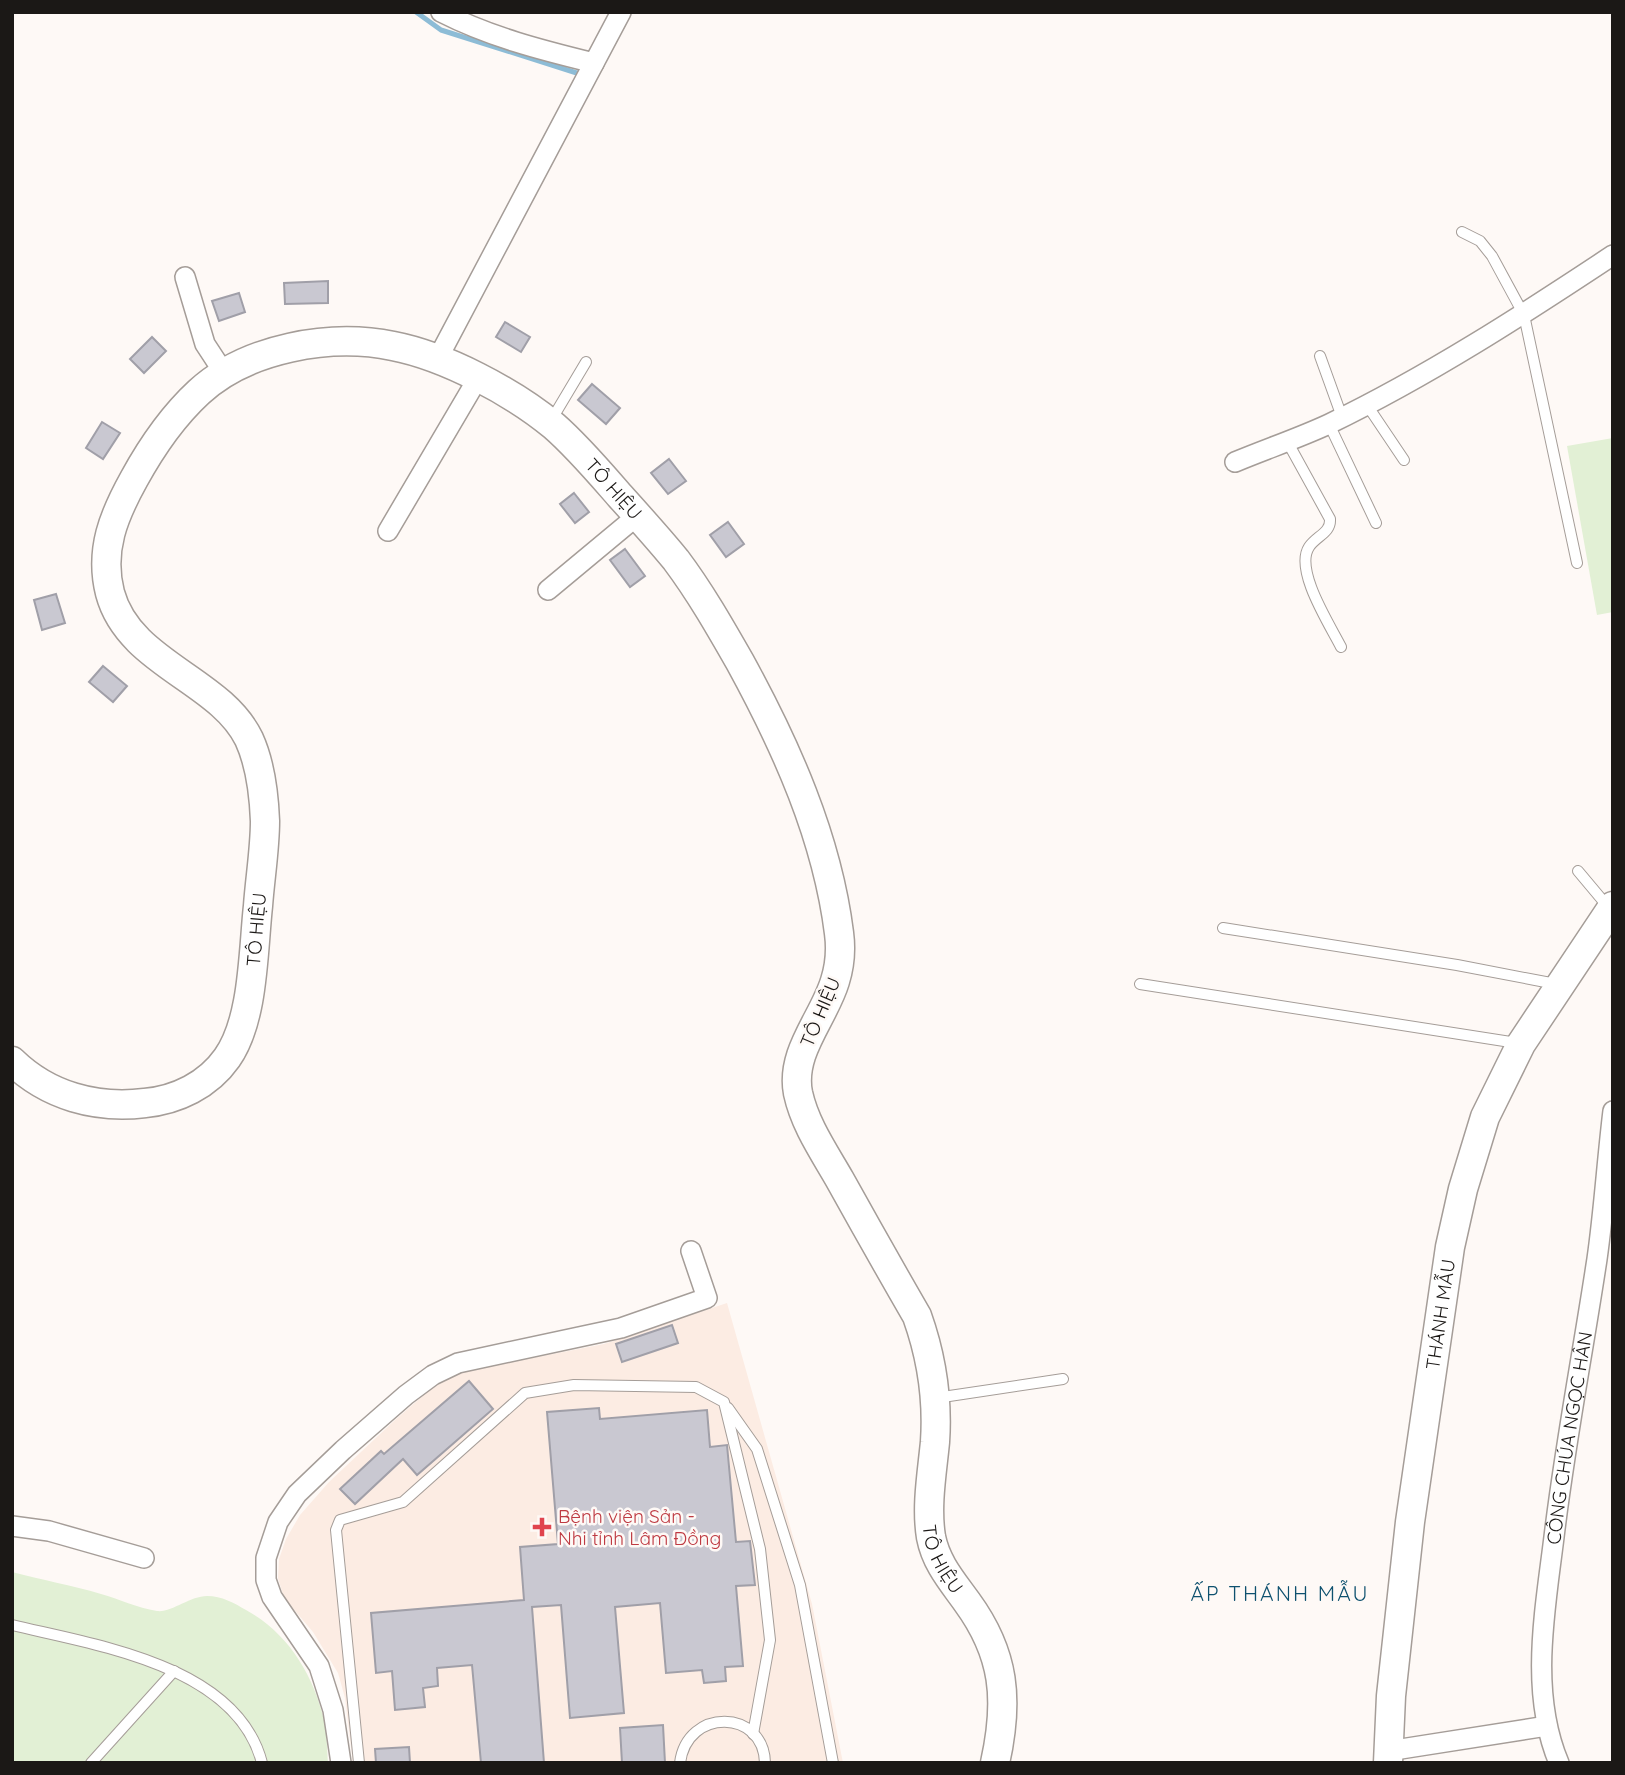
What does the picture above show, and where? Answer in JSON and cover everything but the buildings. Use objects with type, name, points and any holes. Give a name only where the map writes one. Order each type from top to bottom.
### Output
[{"type":"street","points":[[441,12],[484,33],[513,43],[594,63]]},
{"type":"street","points":[[438,358],[621,12]]},
{"type":"street","points":[[1235,462],[1335,420],[1394,391],[1524,315],[1613,255]]},
{"type":"street","points":[[185,278],[205,344],[224,373]]},
{"type":"street","name":"TÔ HIỆU","points":[[12,1061],[46,1086],[76,1100],[102,1104],[147,1103],[190,1091],[203,1083],[226,1060],[242,1028],[250,981],[265,820],[258,765],[248,737],[218,702],[156,656],[121,619],[112,601],[106,559],[113,517],[147,456],[198,393],[224,373],[292,348],[329,343],[382,344],[438,358],[478,378],[550,423],[571,442],[675,559],[703,598],[785,749],[806,806],[834,905],[840,951],[835,980],[796,1071],[797,1090],[813,1135],[917,1316],[932,1363],[936,1398],[929,1516],[931,1534],[934,1550],[942,1567],[984,1624],[999,1662],[1003,1718],[995,1763]]},
{"type":"street","points":[[388,531],[478,378]]},
{"type":"street","points":[[548,590],[637,516]]},
{"type":"street","name":"THÁNH MẪU","points":[[1388,1757],[1397,1626],[1410,1522],[1450,1247],[1474,1149],[1485,1117],[1521,1044],[1611,907]]},
{"type":"street","name":"CÔNG CHÚA NGỌC HÂN","points":[[1559,1763],[1542,1700],[1544,1618],[1563,1465],[1597,1256],[1613,1111]]},
{"type":"street","points":[[341,1763],[327,1686],[319,1666],[272,1597],[266,1580],[266,1558],[278,1522],[297,1494],[406,1395],[433,1375],[458,1363],[621,1328],[707,1298],[691,1251]]},
{"type":"street","points":[[12,1525],[49,1531],[144,1558]]},
{"type":"street","points":[[1388,1757],[1547,1726]]},
{"type":"lane","points":[[1462,232],[1480,241],[1492,256],[1524,315],[1577,563]]},
{"type":"lane","points":[[1320,356],[1335,420],[1376,523]]},
{"type":"lane","points":[[550,423],[586,362]]},
{"type":"lane","points":[[1367,404],[1404,460]]},
{"type":"lane","points":[[1287,441],[1330,519],[1328,529],[1309,547],[1304,562],[1308,579],[1341,648]]},
{"type":"lane","points":[[1578,871],[1611,907]]},
{"type":"lane","points":[[1223,928],[1560,984]]},
{"type":"lane","points":[[1140,984],[1521,1044]]},
{"type":"lane","points":[[936,1398],[1063,1379]]},
{"type":"lane","points":[[359,1763],[336,1530],[340,1520],[403,1502],[525,1393],[574,1385],[696,1387],[724,1402],[757,1449],[800,1585],[833,1763]]},
{"type":"lane","points":[[724,1402],[760,1549],[770,1640],[754,1734]]},
{"type":"lane","points":[[12,1625],[130,1653],[200,1685],[232,1712],[256,1742],[262,1763]]},
{"type":"lane","points":[[91,1763],[174,1671]]},
{"type":"lane","points":[[680,1763],[683,1747],[691,1735],[702,1726],[716,1721],[730,1721],[754,1734],[761,1745],[765,1763]]},
{"type":"shaded area","name":"Bệnh viện Sản - Nhi tỉnh Lâm Đồng","points":[[727,1303],[812,1604],[843,1763],[353,1763],[345,1698],[338,1673],[313,1632],[284,1598],[278,1578],[279,1559],[286,1539],[300,1515],[329,1482],[395,1420],[433,1387],[461,1372],[604,1344]]},
{"type":"green space","points":[[1613,438],[1613,612],[1597,615],[1567,446]]},
{"type":"green space","points":[[12,1572],[157,1611],[212,1596],[232,1602],[261,1619],[286,1643],[306,1671],[324,1720],[328,1763],[12,1763]]},
{"type":"waterway","points":[[416,12],[441,30],[583,75]]},
{"type":"place","name":"Bệnh viện Sản - Nhi tỉnh Lâm Đồng","points":[[542,1527]]},
{"type":"district","name":"ẤP THÁNH MẪU","points":[[1280,1593]]}]
